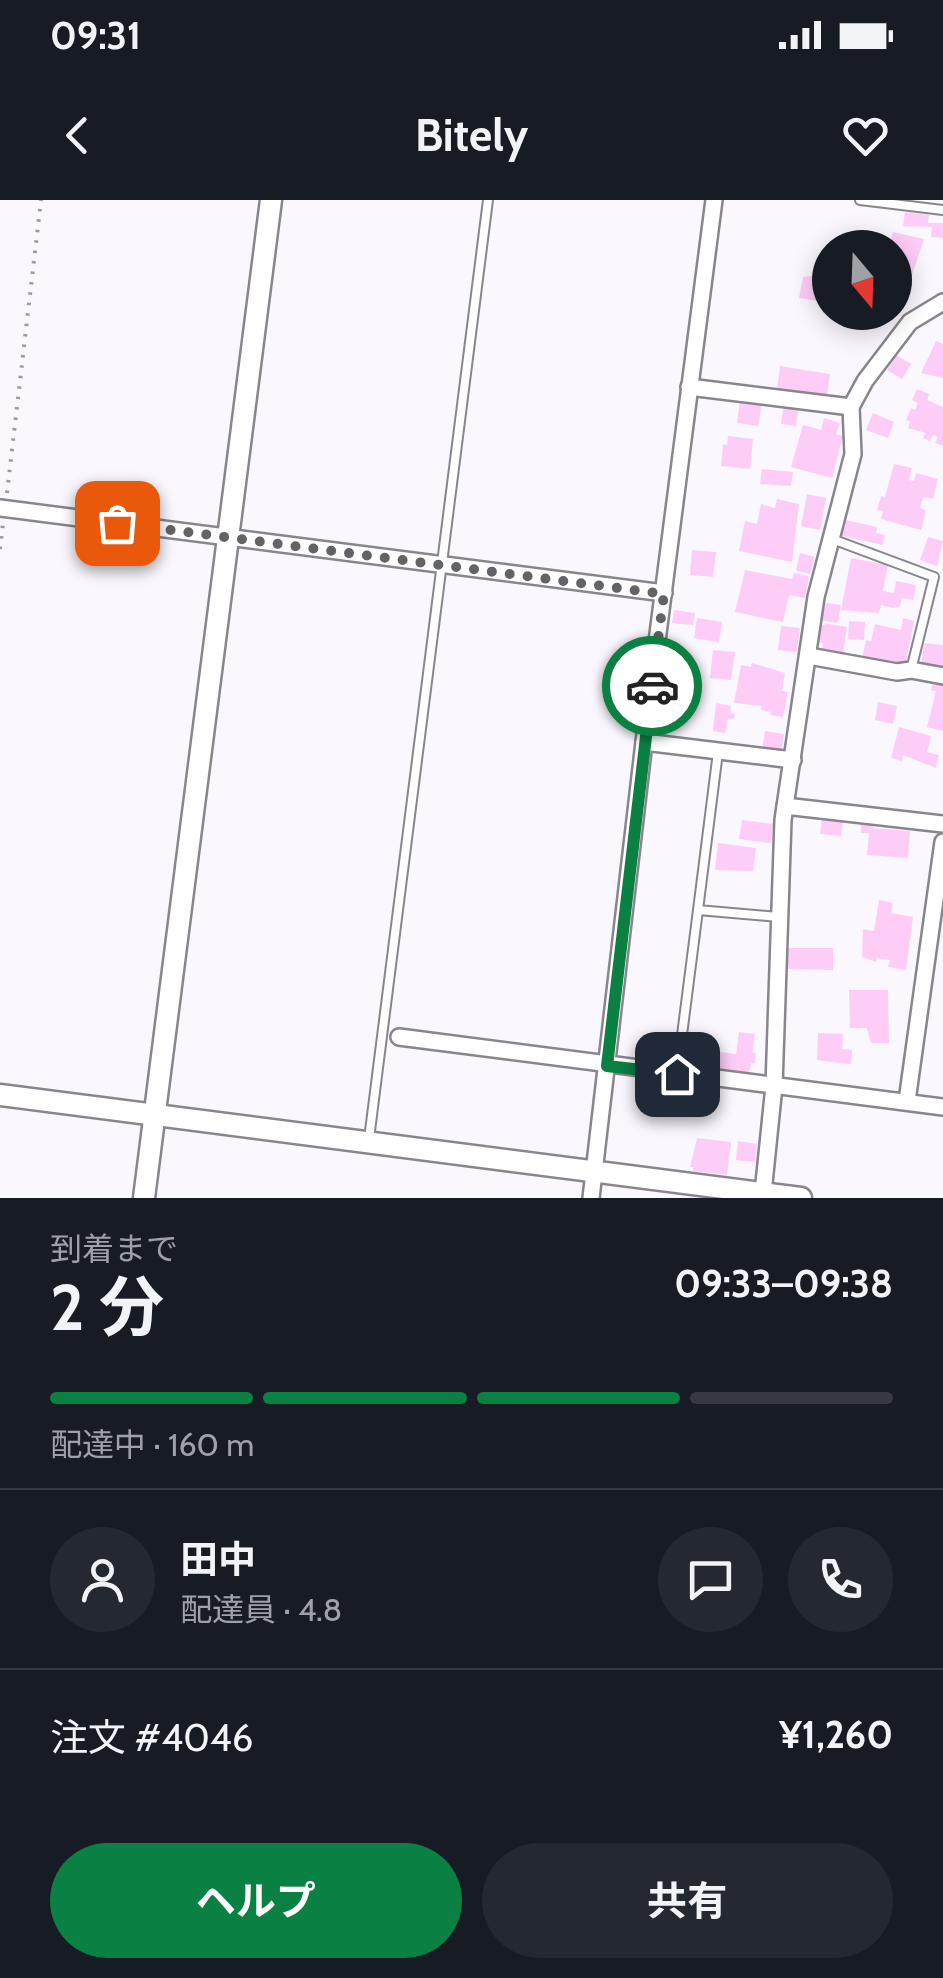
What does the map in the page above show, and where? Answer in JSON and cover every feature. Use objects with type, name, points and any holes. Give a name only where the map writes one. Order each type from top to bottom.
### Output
[{"type":"street","points":[[144,1198],[271,200]]},
{"type":"street","points":[[591,1198],[644,742],[714,200]]},
{"type":"street","points":[[763,1193],[774,1086],[778,917],[786,806],[816,597],[852,454],[850,408],[865,381],[910,322],[943,302]]},
{"type":"street","points":[[689,387],[850,408]]},
{"type":"street","points":[[3,508],[664,594]]},
{"type":"street","points":[[809,656],[943,676]]},
{"type":"street","points":[[644,742],[792,760]]},
{"type":"street","points":[[786,806],[943,824]]},
{"type":"street","points":[[907,1101],[943,842]]},
{"type":"street","points":[[399,1037],[943,1107]]},
{"type":"street","points":[[0,1096],[801,1198]]},
{"type":"lane","points":[[368,1143],[488,200]]},
{"type":"lane","points":[[860,200],[943,210]]},
{"type":"lane","points":[[830,538],[934,577],[910,670]]},
{"type":"lane","points":[[677,1074],[718,752]]},
{"type":"lane","points":[[698,910],[778,917]]},
{"type":"path","points":[[0,549],[41,200]]},
{"type":"building","points":[[905,212],[929,215],[928,223],[943,223],[943,238],[931,237],[932,227],[903,226]]},
{"type":"building","points":[[912,236],[924,239],[912,275]]},
{"type":"building","points":[[812,276],[812,300],[799,298],[803,277]]},
{"type":"building","points":[[936,341],[943,344],[943,378],[921,373]]},
{"type":"building","points":[[896,355],[911,364],[902,379],[887,370]]},
{"type":"building","points":[[780,366],[830,374],[827,396],[777,390]]},
{"type":"building","points":[[917,389],[929,394],[927,400],[943,407],[943,446],[935,443],[938,437],[933,435],[930,441],[923,438],[926,433],[908,428],[910,422],[906,420],[918,403],[912,400]]},
{"type":"building","points":[[740,400],[762,403],[758,426],[737,423]]},
{"type":"building","points":[[784,404],[799,407],[796,426],[781,424]]},
{"type":"building","points":[[873,413],[894,422],[888,438],[866,430]]},
{"type":"building","points":[[824,418],[840,423],[836,434],[843,436],[832,478],[791,467],[803,425],[821,430]]},
{"type":"building","points":[[728,436],[753,439],[750,469],[721,466],[723,444],[727,445]]},
{"type":"building","points":[[894,464],[912,468],[909,480],[914,481],[916,473],[938,479],[933,499],[923,497],[920,508],[926,510],[921,530],[881,519],[883,511],[877,510]]},
{"type":"building","points":[[762,469],[793,472],[791,486],[760,484]]},
{"type":"building","points":[[807,494],[826,498],[820,530],[801,526]]},
{"type":"building","points":[[777,499],[799,504],[792,562],[739,551],[745,521],[757,524],[761,504],[775,508]]},
{"type":"building","points":[[841,519],[877,527],[876,533],[885,535],[883,545],[838,535]]},
{"type":"building","points":[[928,537],[943,541],[937,566],[920,560]]},
{"type":"building","points":[[692,550],[716,552],[713,577],[690,575]]},
{"type":"building","points":[[800,553],[815,557],[810,574],[796,570]]},
{"type":"building","points":[[851,558],[888,565],[883,591],[894,593],[896,581],[916,585],[913,600],[902,598],[900,606],[894,608],[881,605],[879,613],[841,610]]},
{"type":"building","points":[[745,570],[792,579],[794,573],[809,576],[805,598],[789,595],[783,622],[735,612]]},
{"type":"building","points":[[822,602],[841,605],[838,623],[819,620]]},
{"type":"building","points":[[674,610],[695,613],[693,625],[672,623]]},
{"type":"building","points":[[697,618],[722,622],[719,642],[694,638]]},
{"type":"building","points":[[903,618],[914,621],[905,667],[862,659],[875,624],[901,630]]},
{"type":"building","points":[[849,621],[865,622],[864,640],[848,639]]},
{"type":"building","points":[[820,625],[847,627],[843,654],[822,651],[823,643],[818,642]]},
{"type":"building","points":[[781,626],[800,628],[797,652],[778,650]]},
{"type":"building","points":[[924,643],[943,645],[943,670],[921,666]]},
{"type":"building","points":[[713,650],[735,652],[731,680],[710,678]]},
{"type":"building","points":[[752,663],[785,673],[782,691],[788,692],[783,717],[770,715],[771,712],[761,710],[762,706],[734,703],[741,665],[751,667]]},
{"type":"building","points":[[933,682],[943,684],[943,731],[927,727],[936,691],[931,690]]},
{"type":"building","points":[[878,702],[897,706],[893,724],[875,720]]},
{"type":"building","points":[[716,703],[731,706],[730,713],[735,714],[734,719],[728,718],[725,733],[713,731]]},
{"type":"building","points":[[899,727],[931,736],[927,752],[939,755],[936,768],[903,755],[902,761],[891,758]]},
{"type":"building","points":[[765,731],[784,734],[781,753],[762,751]]},
{"type":"building","points":[[822,818],[843,819],[841,836],[820,834]]},
{"type":"building","points":[[742,820],[773,824],[771,843],[739,839]]},
{"type":"building","points":[[861,822],[874,823],[873,828],[910,831],[908,858],[867,855],[869,833],[861,833]]},
{"type":"building","points":[[718,843],[756,848],[753,871],[715,870]]},
{"type":"building","points":[[879,900],[893,903],[891,913],[913,917],[906,970],[888,967],[890,960],[877,958],[876,962],[862,957],[863,929],[874,931]]},
{"type":"building","points":[[788,948],[833,948],[833,970],[788,969]]},
{"type":"building","points":[[849,990],[888,990],[889,1043],[871,1043],[867,1028],[850,1028]]},
{"type":"building","points":[[739,1032],[755,1034],[755,1063],[751,1063],[749,1075],[692,1068],[696,1039],[713,1041],[712,1051],[736,1054]]},
{"type":"building","points":[[818,1033],[843,1034],[842,1049],[852,1050],[851,1064],[817,1060]]},
{"type":"building","points":[[697,1138],[731,1142],[727,1175],[693,1171],[690,1167]]},
{"type":"building","points":[[738,1141],[757,1144],[755,1162],[736,1160]]},
{"type":"way so far","points":[[117,523],[664,594],[652,686]]},
{"type":"route","points":[[652,686],[607,1066],[677,1074]]}]
